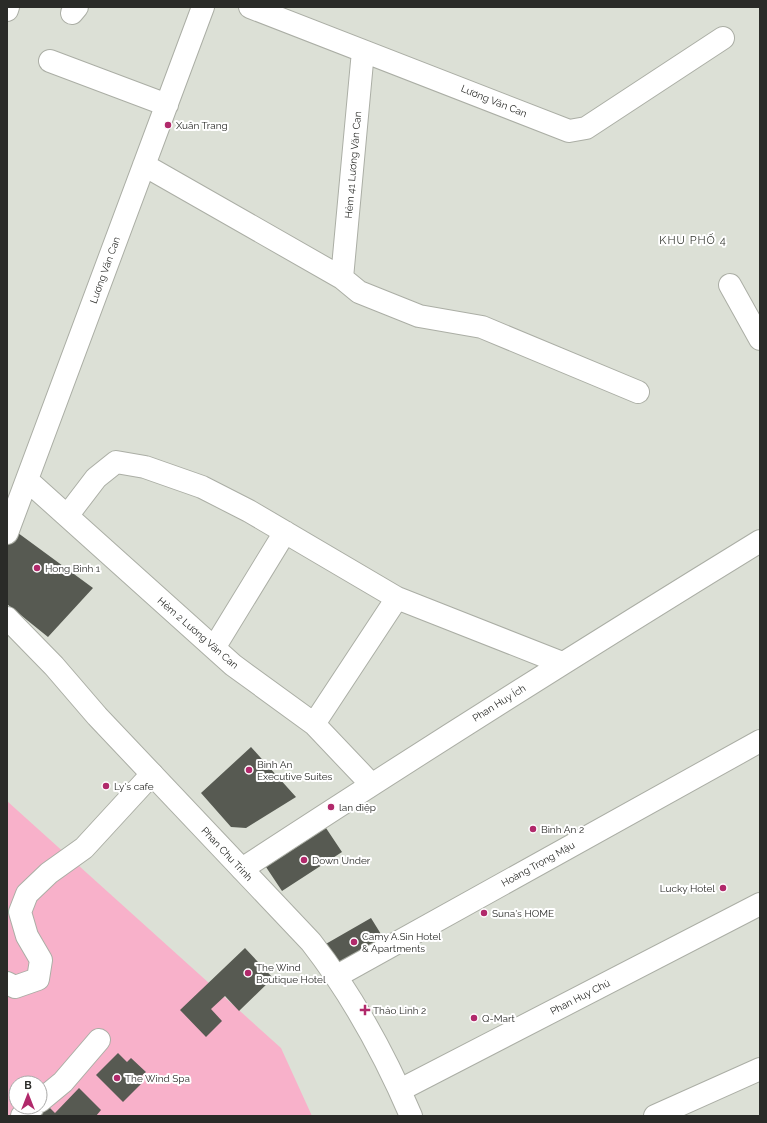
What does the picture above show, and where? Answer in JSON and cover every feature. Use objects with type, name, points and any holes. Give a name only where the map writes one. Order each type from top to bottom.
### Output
[{"type":"street","name":"Lương Văn Can","points":[[7,533],[203,7]]},
{"type":"street","name":"Lương Văn Can","points":[[250,7],[569,131],[586,128],[723,38]]},
{"type":"street","name":"Hẻm 41 Lương Văn Can","points":[[342,278],[363,51]]},
{"type":"street","points":[[50,61],[167,105]]},
{"type":"street","points":[[144,165],[342,278],[360,292],[420,316],[482,327],[638,392]]},
{"type":"street","points":[[730,285],[760,339]]},
{"type":"street","points":[[67,516],[96,478],[116,462],[145,467],[202,487],[285,532],[397,598],[562,663]]},
{"type":"street","name":"Hẻm 2 Lương Văn Can","points":[[27,480],[233,665],[314,724],[371,784]]},
{"type":"street","points":[[214,648],[285,532]]},
{"type":"street","name":"Phan Huy Ích","points":[[242,869],[371,784],[562,663],[760,541]]},
{"type":"street","points":[[314,724],[397,598]]},
{"type":"street","name":"Phan Chu Trinh","points":[[7,618],[54,666],[97,716],[311,942],[337,976],[375,1038],[411,1116]]},
{"type":"street","name":"Hoàng Trọng Mậu","points":[[337,976],[760,741]]},
{"type":"street","points":[[7,984],[15,987],[38,979],[41,960],[27,936],[20,912],[27,894],[49,873],[84,848],[152,774]]},
{"type":"street","name":"Phan Huy Chú","points":[[400,1090],[760,904]]},
{"type":"street","points":[[48,1094],[63,1082],[99,1040]]},
{"type":"street","points":[[655,1116],[760,1069]]},
{"type":"shaded area","points":[[7,801],[281,1048],[312,1116],[7,1116]]},
{"type":"building","name":"Hong Binh 1","points":[[14,530],[93,588],[48,637],[7,604],[7,548]]},
{"type":"building","name":"Binh An Executive Suites","points":[[251,747],[296,797],[246,828],[231,827],[201,793]]},
{"type":"building","name":"Down Under","points":[[326,828],[342,852],[282,891],[266,867]]},
{"type":"building","name":"Camy A.Sin Hotel & Apartments","points":[[371,918],[384,939],[336,967],[324,945]]},
{"type":"building","points":[[245,948],[273,978],[239,1011],[225,996],[211,1009],[222,1021],[206,1037],[180,1010]]},
{"type":"building","points":[[118,1053],[127,1062],[131,1058],[146,1072],[139,1078],[143,1082],[123,1102],[96,1075]]},
{"type":"building","points":[[79,1088],[101,1110],[96,1116],[29,1116],[48,1115],[48,1106],[55,1113]]},
{"type":"place","name":"Xuân Trang","points":[[168,125]]},
{"type":"place","name":"Hong Binh 1","points":[[37,568]]},
{"type":"place","name":"Binh An Executive Suites","points":[[249,770]]},
{"type":"place","name":"Ly's cafe","points":[[106,786]]},
{"type":"place","name":"lan điệp","points":[[331,807]]},
{"type":"place","name":"Binh An 2","points":[[533,829]]},
{"type":"place","name":"Down Under","points":[[304,860]]},
{"type":"place","name":"Lucky Hotel","points":[[723,888]]},
{"type":"place","name":"Suna's HOME","points":[[484,913]]},
{"type":"place","name":"Camy A.Sin Hotel & Apartments","points":[[354,942]]},
{"type":"place","name":"The Wind Boutique Hotel","points":[[248,973]]},
{"type":"place","name":"Thảo Linh 2","points":[[365,1010]]},
{"type":"place","name":"Q-Mart","points":[[474,1018]]},
{"type":"place","name":"The Wind Spa","points":[[117,1078]]},
{"type":"district","name":"KHU PHỐ 4","points":[[693,240]]}]
